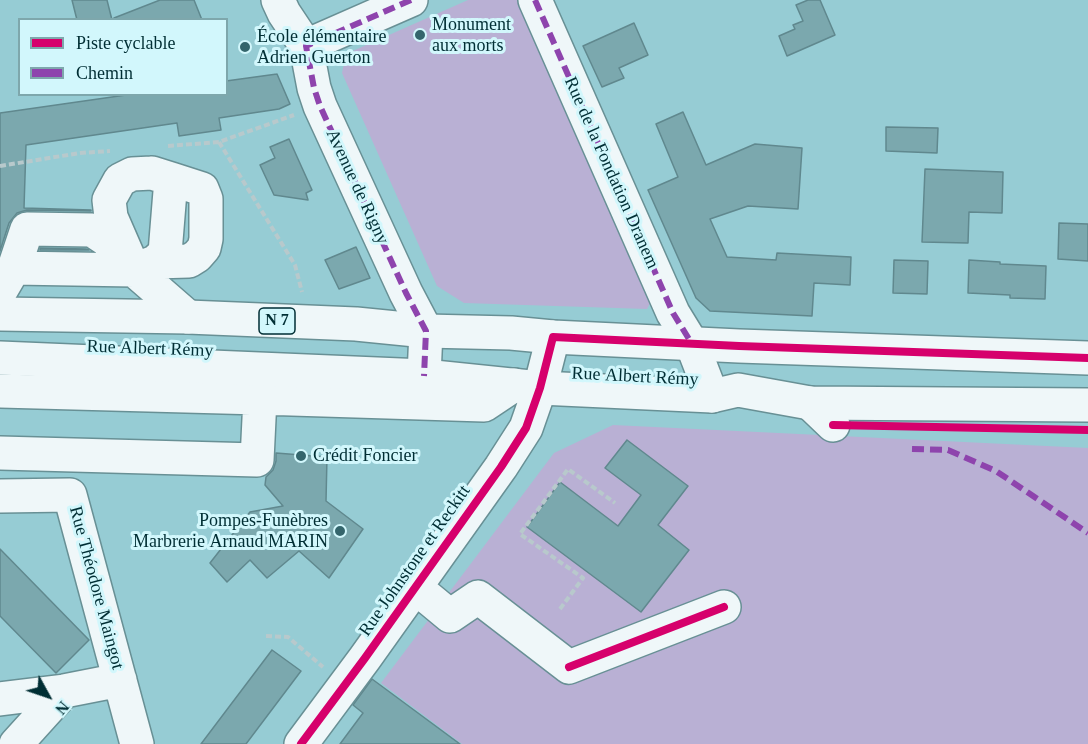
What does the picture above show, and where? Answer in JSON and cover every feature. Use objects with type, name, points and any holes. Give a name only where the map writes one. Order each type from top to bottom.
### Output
[{"type":"main road","name":"Avenue de Rigny","points":[[278,0],[306,46],[320,106],[426,331],[424,376]]},
{"type":"main road","points":[[306,46],[411,0]]},
{"type":"main road","name":"Rue de la Fondation Dranem","points":[[535,0],[673,312],[692,344],[712,396]]},
{"type":"main road","points":[[144,266],[165,253],[171,179],[152,173],[132,174],[120,180],[109,200],[111,217],[144,266],[188,317]]},
{"type":"main road","points":[[7,280],[27,230],[92,230],[144,266]]},
{"type":"main road","name":"Rue Albert Rémy","points":[[0,314],[188,317],[356,324],[426,331],[521,333],[553,337],[692,344],[1088,358]]},
{"type":"main road","name":"Rue Johnstone et Reckitt","points":[[300,744],[501,467],[526,428],[527,386],[553,337]]},
{"type":"main road","name":"Rue Albert Rémy","points":[[0,358],[424,376],[527,386],[712,396],[738,390],[822,414],[1088,405]]},
{"type":"main road","points":[[0,391],[484,405],[527,386]]},
{"type":"main road","points":[[0,453],[257,460],[260,398]]},
{"type":"main road","name":"Rue Théodore Maingot","points":[[0,496],[70,495],[120,680]]},
{"type":"main road","points":[[415,587],[450,616],[478,597],[569,667],[724,607]]},
{"type":"main road","points":[[0,699],[64,691],[120,680],[136,744]]},
{"type":"main road","points":[[14,738],[64,691]]},
{"type":"path","points":[[219,142],[295,265],[302,293]]},
{"type":"path","points":[[560,609],[583,578],[520,534],[568,469],[615,503]]},
{"type":"path","points":[[266,636],[288,637],[345,685]]},
{"type":"shaded area","points":[[468,0],[521,0],[654,296],[647,309],[464,303],[437,286],[342,73],[346,54]]},
{"type":"shaded area","points":[[613,425],[1088,448],[1088,744],[462,744],[381,683],[554,453]]},
{"type":"building","points":[[72,0],[107,0],[112,18],[76,18]]},
{"type":"building","points":[[160,0],[194,0],[201,18],[114,18]]},
{"type":"building","points":[[808,0],[820,0],[835,35],[787,56],[779,36],[795,29],[793,25],[803,21],[796,5]]},
{"type":"building","points":[[634,23],[648,55],[619,68],[624,78],[602,87],[583,46]]},
{"type":"building","points":[[277,74],[290,104],[279,109],[219,118],[221,130],[179,136],[177,123],[26,145],[24,208],[91,211],[27,210],[17,213],[9,223],[0,251],[0,113],[119,96],[228,96],[228,81]]},
{"type":"building","points":[[683,112],[706,165],[755,144],[802,148],[798,209],[748,206],[710,219],[727,257],[776,260],[777,253],[851,257],[850,285],[814,283],[812,316],[710,311],[696,298],[648,190],[678,177],[656,124]]},
{"type":"building","points":[[886,127],[938,128],[937,153],[886,151]]},
{"type":"building","points":[[289,139],[312,190],[306,193],[308,200],[274,195],[260,165],[275,158],[270,147]]},
{"type":"building","points":[[925,169],[1003,172],[1002,213],[969,212],[968,243],[922,242]]},
{"type":"building","points":[[1059,223],[1088,224],[1088,261],[1058,259]]},
{"type":"building","points":[[356,247],[370,278],[339,289],[325,260]]},
{"type":"building","points":[[40,248],[86,249],[89,250],[40,250]]},
{"type":"building","points":[[894,260],[928,261],[927,294],[893,293]]},
{"type":"building","points":[[969,260],[1046,266],[1045,299],[968,293]]},
{"type":"building","points":[[627,440],[688,486],[658,525],[689,550],[641,612],[527,527],[560,482],[618,526],[641,495],[605,468]]},
{"type":"building","points":[[276,453],[327,457],[326,501],[363,529],[329,578],[299,551],[267,578],[250,560],[227,582],[210,563],[250,512],[283,506],[265,485],[266,477],[273,470]]},
{"type":"building","points":[[0,549],[89,640],[56,673],[0,616]]},
{"type":"building","points":[[272,650],[301,671],[246,744],[201,744]]},
{"type":"building","points":[[372,679],[460,744],[340,744],[363,713],[353,705]]},
{"type":"marked path","points":[[411,0],[306,46],[320,106],[406,293],[426,331],[424,376]]},
{"type":"marked path","points":[[535,0],[673,313],[692,344]]},
{"type":"marked path","points":[[912,449],[948,450],[996,471],[1088,533]]},
{"type":"cycle path","points":[[301,744],[501,467],[526,428],[540,388],[553,337],[1088,358]]},
{"type":"cycle path","points":[[833,425],[1088,430]]},
{"type":"cycle path","points":[[569,667],[724,607]]},
{"type":"place","name":"Monument aux morts","points":[[420,35]]},
{"type":"place","name":"École élémentaire Adrien Guerton","points":[[245,47]]},
{"type":"place","name":"Crédit Foncier","points":[[301,456]]},
{"type":"place","name":"Pompes-Funèbres Marbrerie Arnaud MARIN","points":[[340,531]]}]
